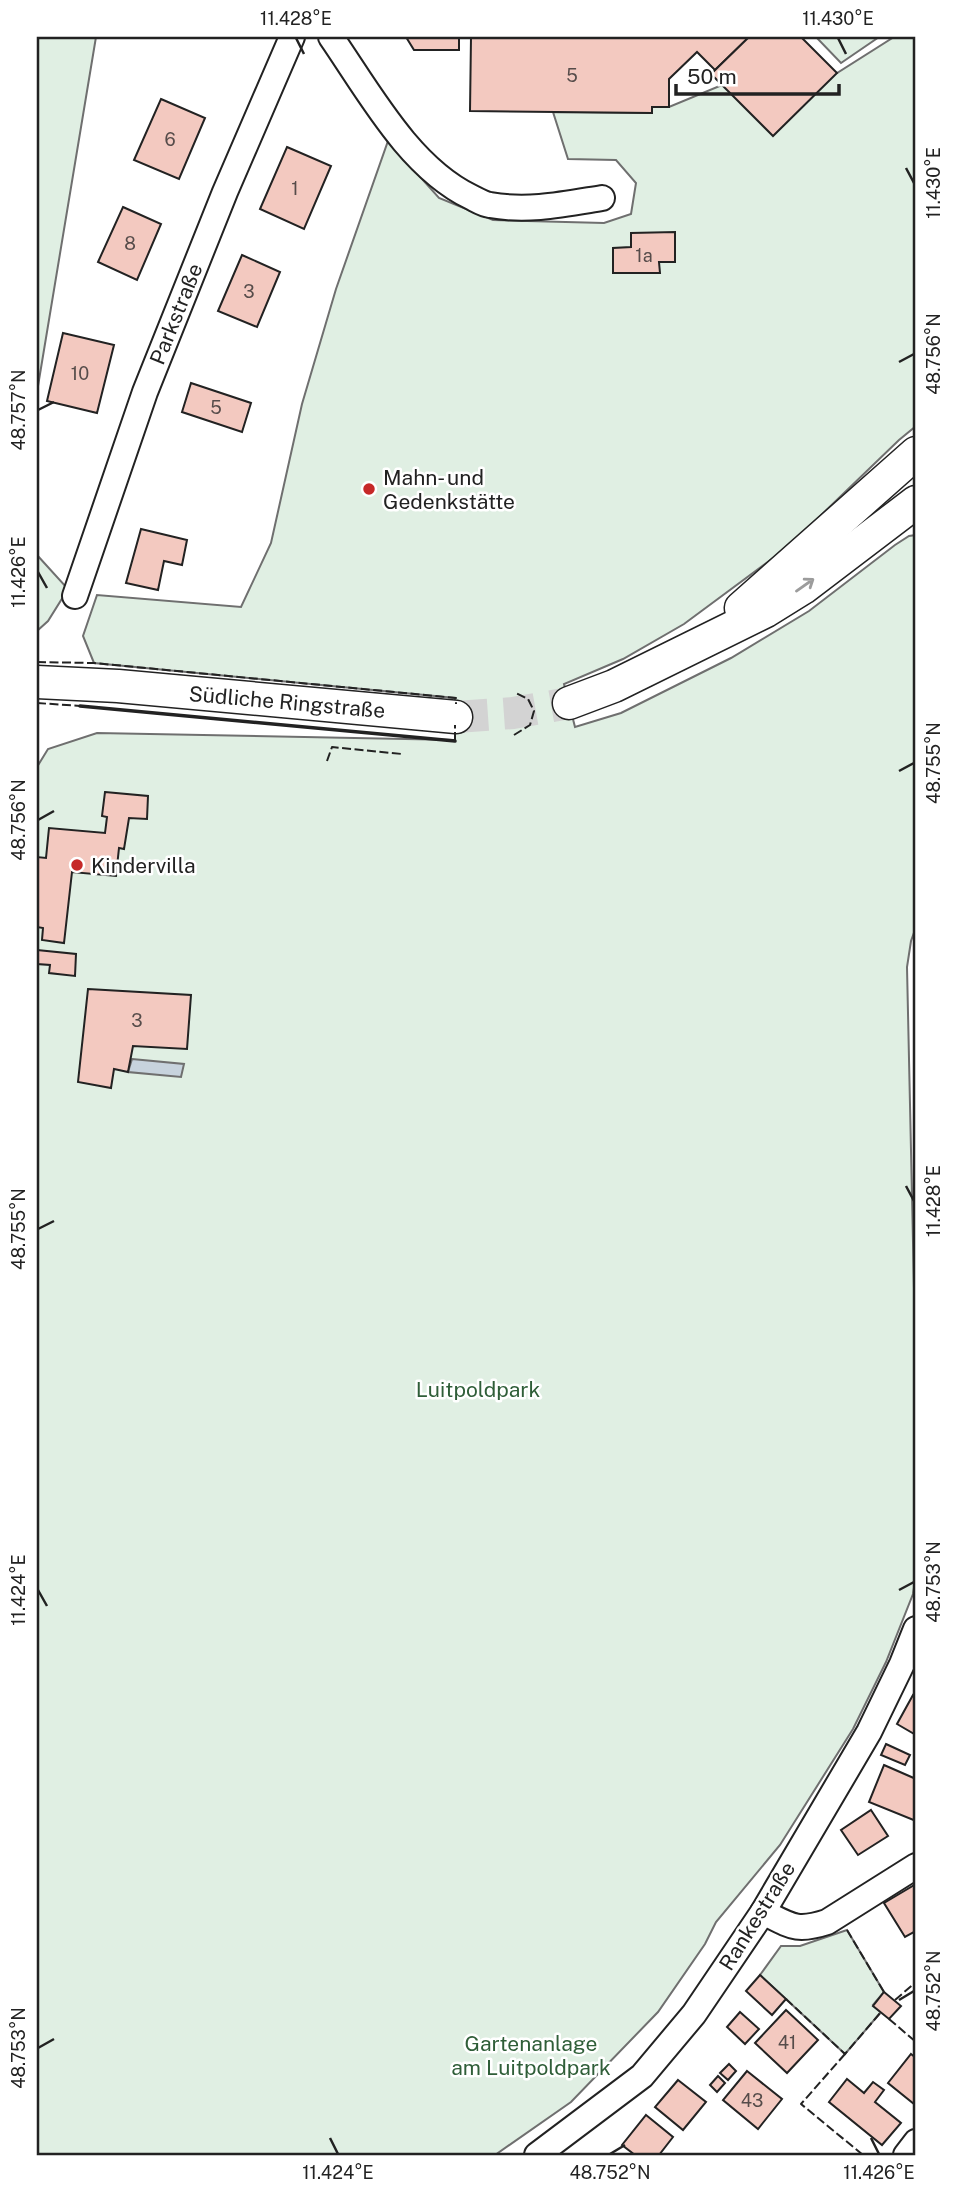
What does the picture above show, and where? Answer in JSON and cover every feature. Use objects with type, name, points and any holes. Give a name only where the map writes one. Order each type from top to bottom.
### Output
[{"type":"main road","points":[[681,653],[749,601],[916,453]]},
{"type":"main road","points":[[884,482],[916,471]]},
{"type":"main road","points":[[569,702],[614,686],[766,611],[908,511]]},
{"type":"main road","name":"Südliche Ringstraße","points":[[37,682],[118,686],[456,716]]},
{"type":"street","name":"Parkstraße","points":[[75,596],[145,392],[225,192],[292,37]]},
{"type":"street","points":[[331,37],[406,144],[434,174],[460,192],[487,205],[526,209],[602,198]]},
{"type":"street","name":"Rankestraße","points":[[537,2155],[642,2076],[694,2014],[763,1912],[869,1731],[916,1629]]},
{"type":"street","points":[[763,1912],[796,1928],[812,1927],[827,1922],[916,1866]]},
{"type":"street","points":[[906,2155],[916,2143]]},
{"type":"green space","points":[[37,37],[96,37],[37,392]]},
{"type":"green space","points":[[816,37],[879,37],[841,63]]},
{"type":"green space","name":"Luitpoldpark","points":[[894,37],[916,37],[916,426],[788,547],[684,624],[623,659],[564,684],[575,727],[621,713],[731,658],[809,611],[895,545],[909,536],[916,535],[916,927],[907,967],[916,1380],[916,1575],[913,1594],[886,1662],[853,1729],[780,1845],[716,1922],[705,1944],[658,2012],[571,2102],[495,2155],[37,2155],[37,767],[48,749],[97,733],[455,740],[455,698],[94,663],[83,636],[97,595],[241,607],[271,543],[302,404],[336,289],[388,141],[439,198],[493,220],[604,223],[631,214],[636,183],[616,160],[568,159],[553,112],[652,113],[652,107],[669,107],[722,85],[837,73]]},
{"type":"green space","points":[[37,555],[68,589],[48,621],[37,631]]},
{"type":"green space","points":[[847,1930],[884,1992],[873,2005],[881,2012],[845,2054],[760,1975],[781,1946],[800,1946]]},
{"type":"shaded area","points":[[132,1059],[184,1064],[181,1077],[128,1072]]},
{"type":"building","points":[[406,37],[459,37],[459,50],[414,50]]},
{"type":"building","points":[[471,37],[749,37],[715,70],[697,52],[669,79],[669,107],[652,107],[652,113],[470,111]]},
{"type":"building","points":[[749,37],[801,37],[837,73],[773,136],[711,74]]},
{"type":"building","points":[[161,99],[205,118],[179,179],[134,160]]},
{"type":"building","points":[[287,147],[331,166],[304,229],[260,209]]},
{"type":"building","points":[[123,207],[161,224],[137,280],[98,262]]},
{"type":"building","points":[[675,232],[675,262],[659,262],[660,273],[613,273],[613,248],[631,247],[631,233]]},
{"type":"building","points":[[242,255],[280,272],[257,327],[218,311]]},
{"type":"building","points":[[63,333],[114,345],[97,413],[47,401]]},
{"type":"building","points":[[191,383],[251,403],[242,432],[182,412]]},
{"type":"building","points":[[141,529],[187,540],[182,565],[164,561],[158,590],[126,583]]},
{"type":"building","name":"Kindervilla","points":[[105,792],[148,796],[147,819],[129,818],[124,849],[119,848],[116,876],[72,872],[64,943],[42,940],[43,928],[37,927],[37,857],[46,858],[49,828],[105,833],[107,817],[102,816]]},
{"type":"building","points":[[37,950],[76,954],[75,976],[49,973],[50,965],[37,964]]},
{"type":"building","points":[[88,989],[191,995],[187,1049],[133,1046],[128,1072],[114,1069],[111,1088],[78,1082]]},
{"type":"building","points":[[913,1695],[916,1697],[916,1735],[897,1724]]},
{"type":"building","points":[[886,1744],[910,1755],[905,1765],[881,1755]]},
{"type":"building","points":[[884,1765],[916,1779],[916,1821],[869,1802]]},
{"type":"building","points":[[871,1810],[888,1836],[858,1855],[841,1830]]},
{"type":"building","points":[[916,1884],[916,1931],[905,1937],[884,1903]]},
{"type":"building","points":[[760,1975],[786,1999],[772,2015],[746,1991]]},
{"type":"building","points":[[884,1992],[901,2006],[889,2019],[873,2006]]},
{"type":"building","points":[[786,2010],[818,2040],[787,2073],[755,2043]]},
{"type":"building","points":[[740,2012],[759,2029],[745,2044],[727,2027]]},
{"type":"building","points":[[911,2054],[916,2058],[914,2104],[888,2083]]},
{"type":"building","points":[[729,2064],[736,2071],[728,2080],[720,2073]]},
{"type":"building","points":[[747,2071],[782,2099],[758,2129],[723,2100]]},
{"type":"building","points":[[718,2076],[725,2083],[717,2092],[710,2085]]},
{"type":"building","points":[[847,2079],[864,2093],[873,2082],[884,2090],[875,2102],[901,2123],[882,2145],[829,2102]]},
{"type":"building","points":[[678,2080],[706,2102],[683,2130],[655,2107]]},
{"type":"building","points":[[646,2115],[673,2137],[659,2155],[635,2155],[622,2145]]},
{"type":"tunnel","points":[[456,717],[513,713],[569,703]]},
{"type":"fence","points":[[37,662],[94,663],[456,698],[456,704]]},
{"type":"fence","points":[[514,735],[530,725],[534,711],[528,699],[516,693]]},
{"type":"fence","points":[[37,703],[80,706]]},
{"type":"fence","points":[[455,725],[455,741]]},
{"type":"fence","points":[[327,761],[332,747],[402,754]]},
{"type":"fence","points":[[847,1930],[884,1992]]},
{"type":"fence","points":[[895,2000],[916,1982]]},
{"type":"fence","points":[[786,1999],[845,2054],[881,2012]]},
{"type":"fence","points":[[889,2019],[916,2042]]},
{"type":"fence","points":[[845,2054],[801,2104],[863,2155]]},
{"type":"wall","points":[[80,706],[455,741]]},
{"type":"place","name":"Mahn- und Gedenkstätte","points":[[369,489]]},
{"type":"place","name":"Kindervilla","points":[[77,865]]},
{"type":"park label","name":"Gartenanlage am Luitpoldpark","points":[[531,2055]]}]
